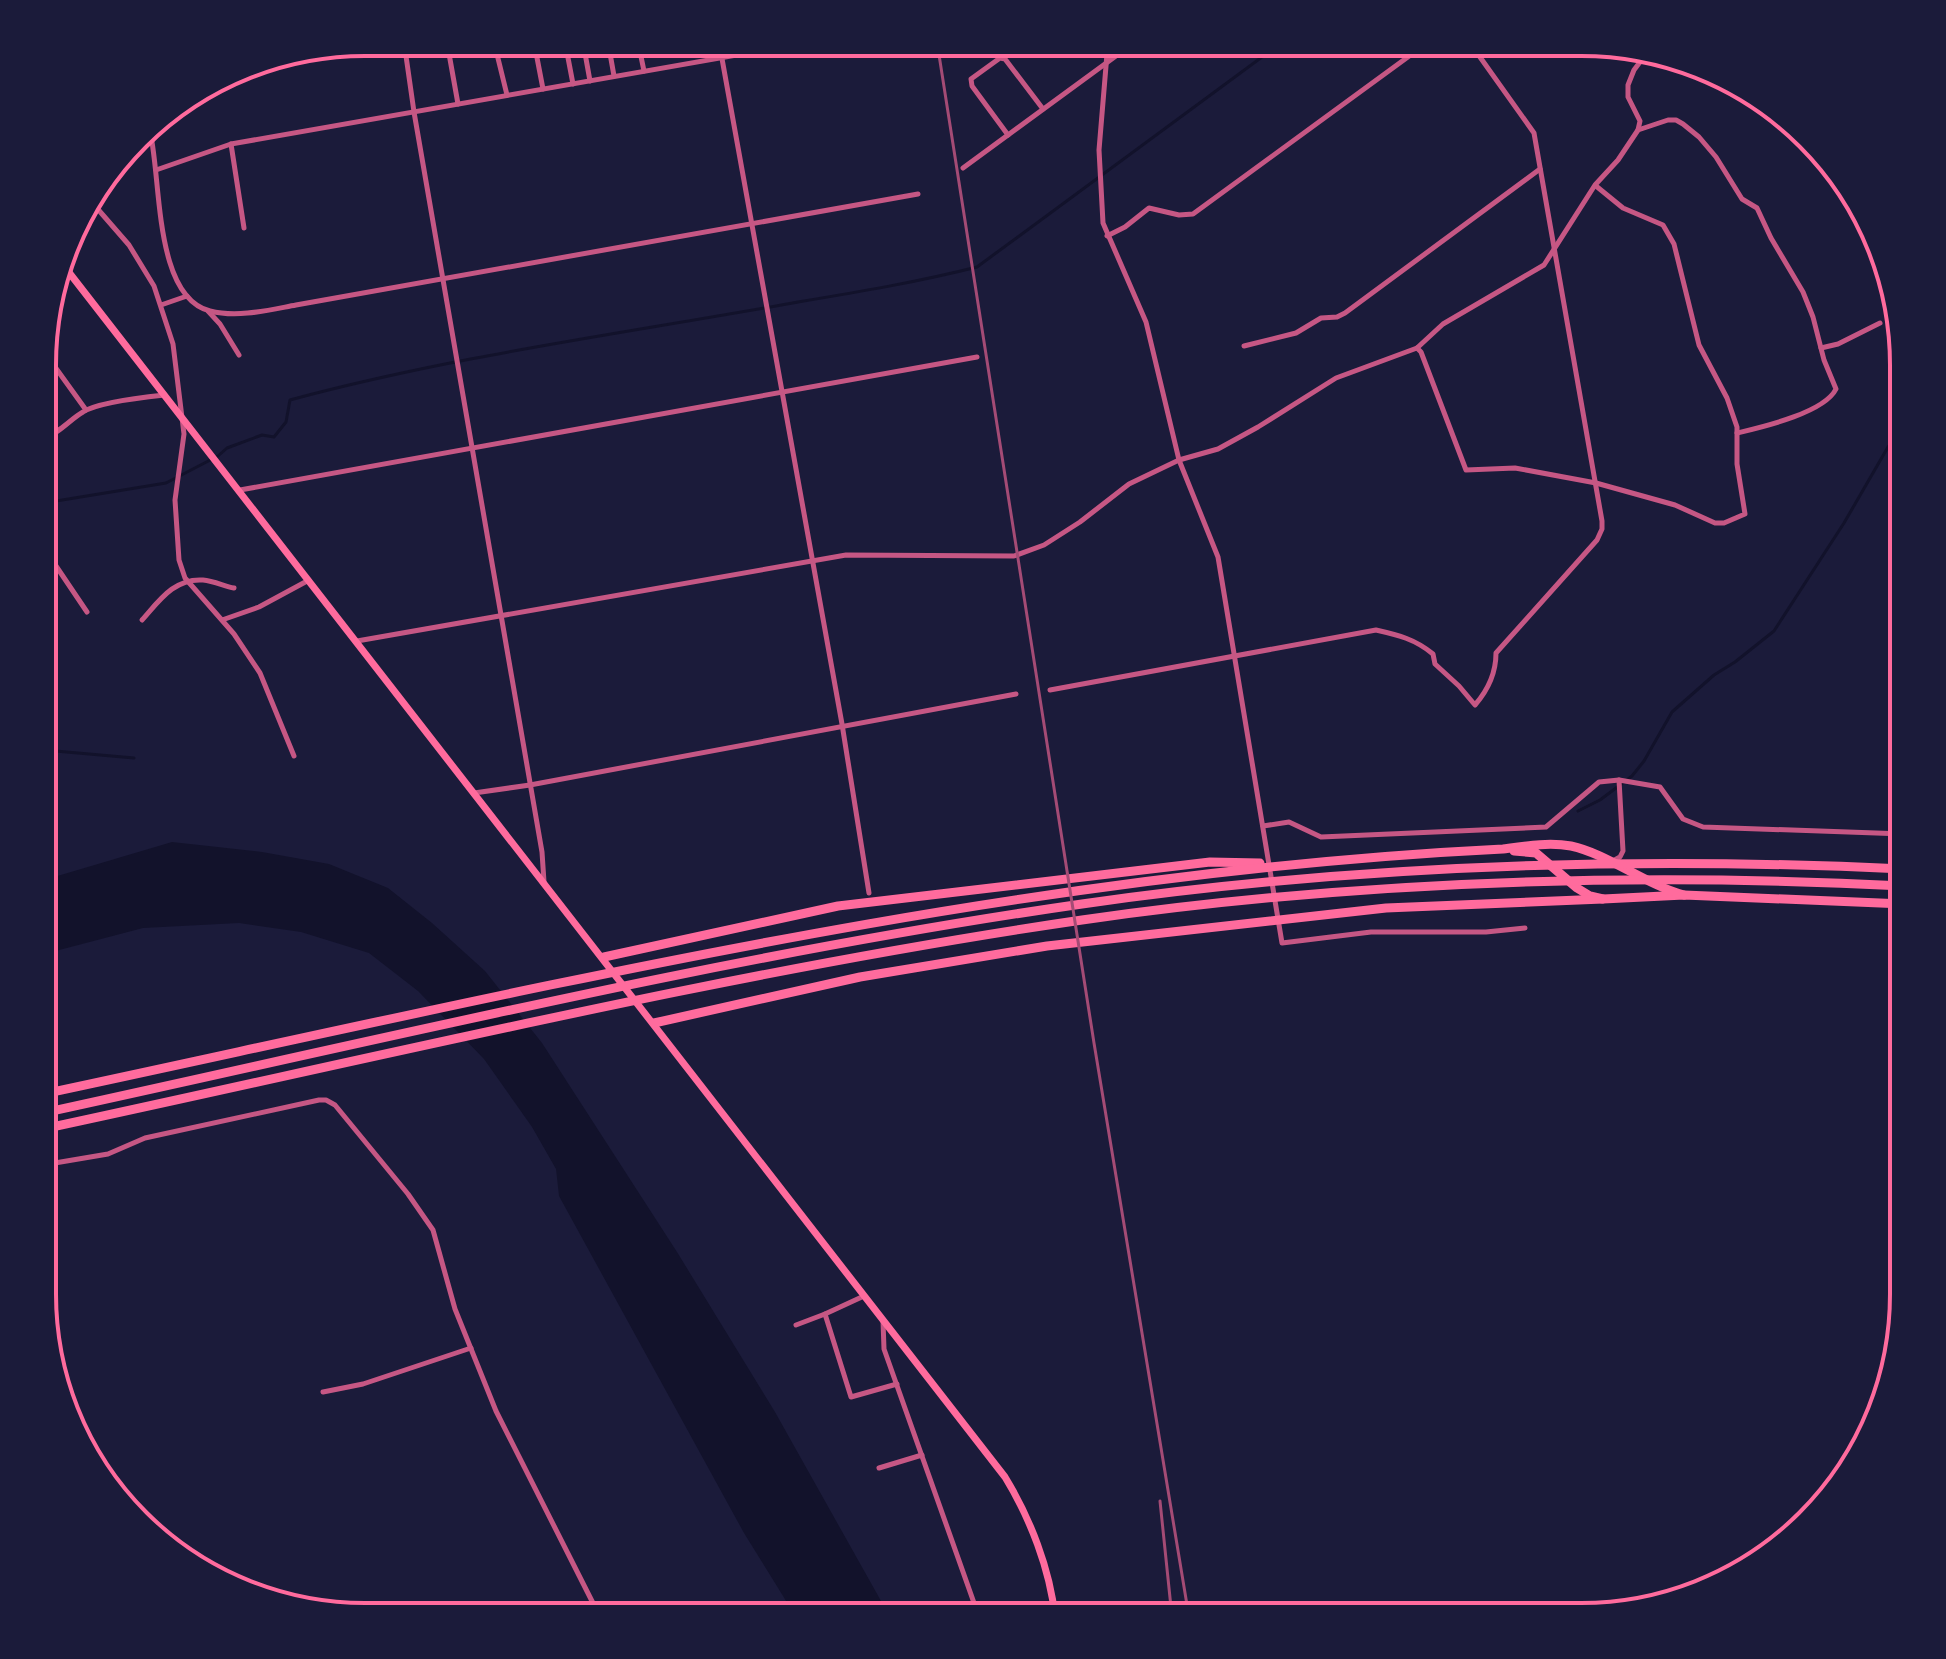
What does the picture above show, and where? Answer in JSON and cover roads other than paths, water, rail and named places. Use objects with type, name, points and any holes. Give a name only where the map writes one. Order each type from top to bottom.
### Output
[{"type":"highway","points":[[56,1091],[779,939],[1078,889],[1299,863],[1536,845],[1570,846],[1660,889],[1684,895]]},
{"type":"highway","points":[[1503,849],[1536,853],[1577,888],[1603,899]]},
{"type":"highway","points":[[604,957],[838,906],[1210,862],[1299,863]]},
{"type":"highway","points":[[56,1110],[657,979],[829,946],[1097,902],[1302,880],[1515,866],[1772,864],[1890,868]]},
{"type":"highway","points":[[56,1126],[776,973],[1085,920],[1303,895],[1532,882],[1742,880],[1890,885]]},
{"type":"highway","points":[[654,1023],[860,977],[1047,946],[1386,908],[1684,895],[1890,903]]},
{"type":"main road","points":[[70,274],[1005,1477],[1019,1499],[1043,1564],[1052,1603]]},
{"type":"street","points":[[406,56],[542,852],[544,883]]},
{"type":"street","points":[[449,56],[458,104]]},
{"type":"street","points":[[497,56],[507,95]]},
{"type":"street","points":[[537,56],[543,89]]},
{"type":"street","points":[[568,56],[573,84]]},
{"type":"street","points":[[586,56],[590,81]]},
{"type":"street","points":[[610,56],[614,76]]},
{"type":"street","points":[[641,56],[644,71]]},
{"type":"street","points":[[156,170],[231,144],[727,56]]},
{"type":"street","points":[[1107,56],[1099,150],[1103,223],[1146,322],[1179,460],[1218,557],[1282,943],[1371,932],[1486,932],[1525,928]]},
{"type":"street","points":[[963,168],[1117,56]]},
{"type":"street","points":[[1107,236],[1125,227],[1149,208],[1179,215],[1193,214],[1409,56]]},
{"type":"street","points":[[1050,690],[1376,630],[1408,637],[1426,648],[1433,654],[1435,664],[1475,705],[1489,684],[1496,664],[1496,653],[1597,540],[1602,521],[1534,133],[1479,56]]},
{"type":"street","points":[[722,57],[842,724],[869,893]]},
{"type":"street","points":[[1008,135],[972,86],[971,79],[1000,58],[1005,59],[1043,109]]},
{"type":"street","points":[[357,641],[846,555],[1014,556],[1044,545],[1129,484],[1179,460],[1232,442],[1336,378],[1417,348],[1443,324],[1544,265],[1595,185],[1618,160],[1638,130],[1640,121],[1628,97],[1628,85],[1640,62]]},
{"type":"street","points":[[1638,130],[1676,120],[1699,137],[1716,157],[1737,193],[1759,212],[1803,292],[1813,317],[1836,389],[1829,399],[1795,415],[1737,433]]},
{"type":"street","points":[[152,142],[171,268],[187,296],[220,324],[239,355]]},
{"type":"street","points":[[231,144],[244,228]]},
{"type":"street","points":[[1244,346],[1296,333],[1321,318],[1345,313],[1540,169]]},
{"type":"street","points":[[1417,348],[1466,470],[1515,468],[1596,483],[1675,505],[1715,523],[1745,514],[1737,464],[1737,433],[1727,398],[1699,345],[1677,253],[1667,231],[1663,225],[1623,208],[1595,185]]},
{"type":"street","points":[[207,311],[257,312],[918,194]]},
{"type":"street","points":[[98,209],[129,245],[154,286],[173,344],[184,434],[175,500],[179,560],[187,581],[242,644],[260,673],[294,756]]},
{"type":"street","points":[[161,305],[187,296]]},
{"type":"street","points":[[1821,348],[1838,344],[1880,323]]},
{"type":"street","points":[[240,490],[977,357]]},
{"type":"street","points":[[56,368],[86,410]]},
{"type":"street","points":[[56,433],[86,410],[166,395]]},
{"type":"street","points":[[56,566],[87,612]]},
{"type":"street","points":[[142,620],[173,586],[187,581],[204,580],[234,588]]},
{"type":"street","points":[[222,620],[259,607],[309,580]]},
{"type":"street","points":[[473,793],[1016,694]]},
{"type":"street","points":[[1263,826],[1289,822],[1321,837],[1546,827],[1599,782],[1619,780],[1660,787],[1683,819],[1703,827],[1890,834]]},
{"type":"street","points":[[1610,863],[1623,851],[1619,780]]},
{"type":"street","points":[[56,1163],[108,1154],[145,1138],[326,1100],[335,1105],[427,1218],[455,1309],[496,1411],[593,1603]]},
{"type":"street","points":[[796,1325],[864,1296]]},
{"type":"street","points":[[825,1314],[851,1397],[897,1384]]},
{"type":"street","points":[[883,1320],[884,1349],[974,1603]]},
{"type":"street","points":[[323,1392],[363,1384],[471,1348]]},
{"type":"street","points":[[879,1468],[922,1455]]},
{"type":"waterway","points":[[56,501],[166,483],[218,456],[227,448],[262,435],[274,437],[286,422],[290,400],[479,357],[865,290],[977,267],[1263,56]]},
{"type":"waterway","points":[[1578,811],[1600,800],[1632,776],[1672,712],[1714,675],[1774,631],[1890,445]]},
{"type":"waterway","points":[[56,751],[134,758]]},
{"type":"railway","points":[[939,56],[1094,1043],[1187,1603]]},
{"type":"railway","points":[[1160,1501],[1171,1603]]}]
